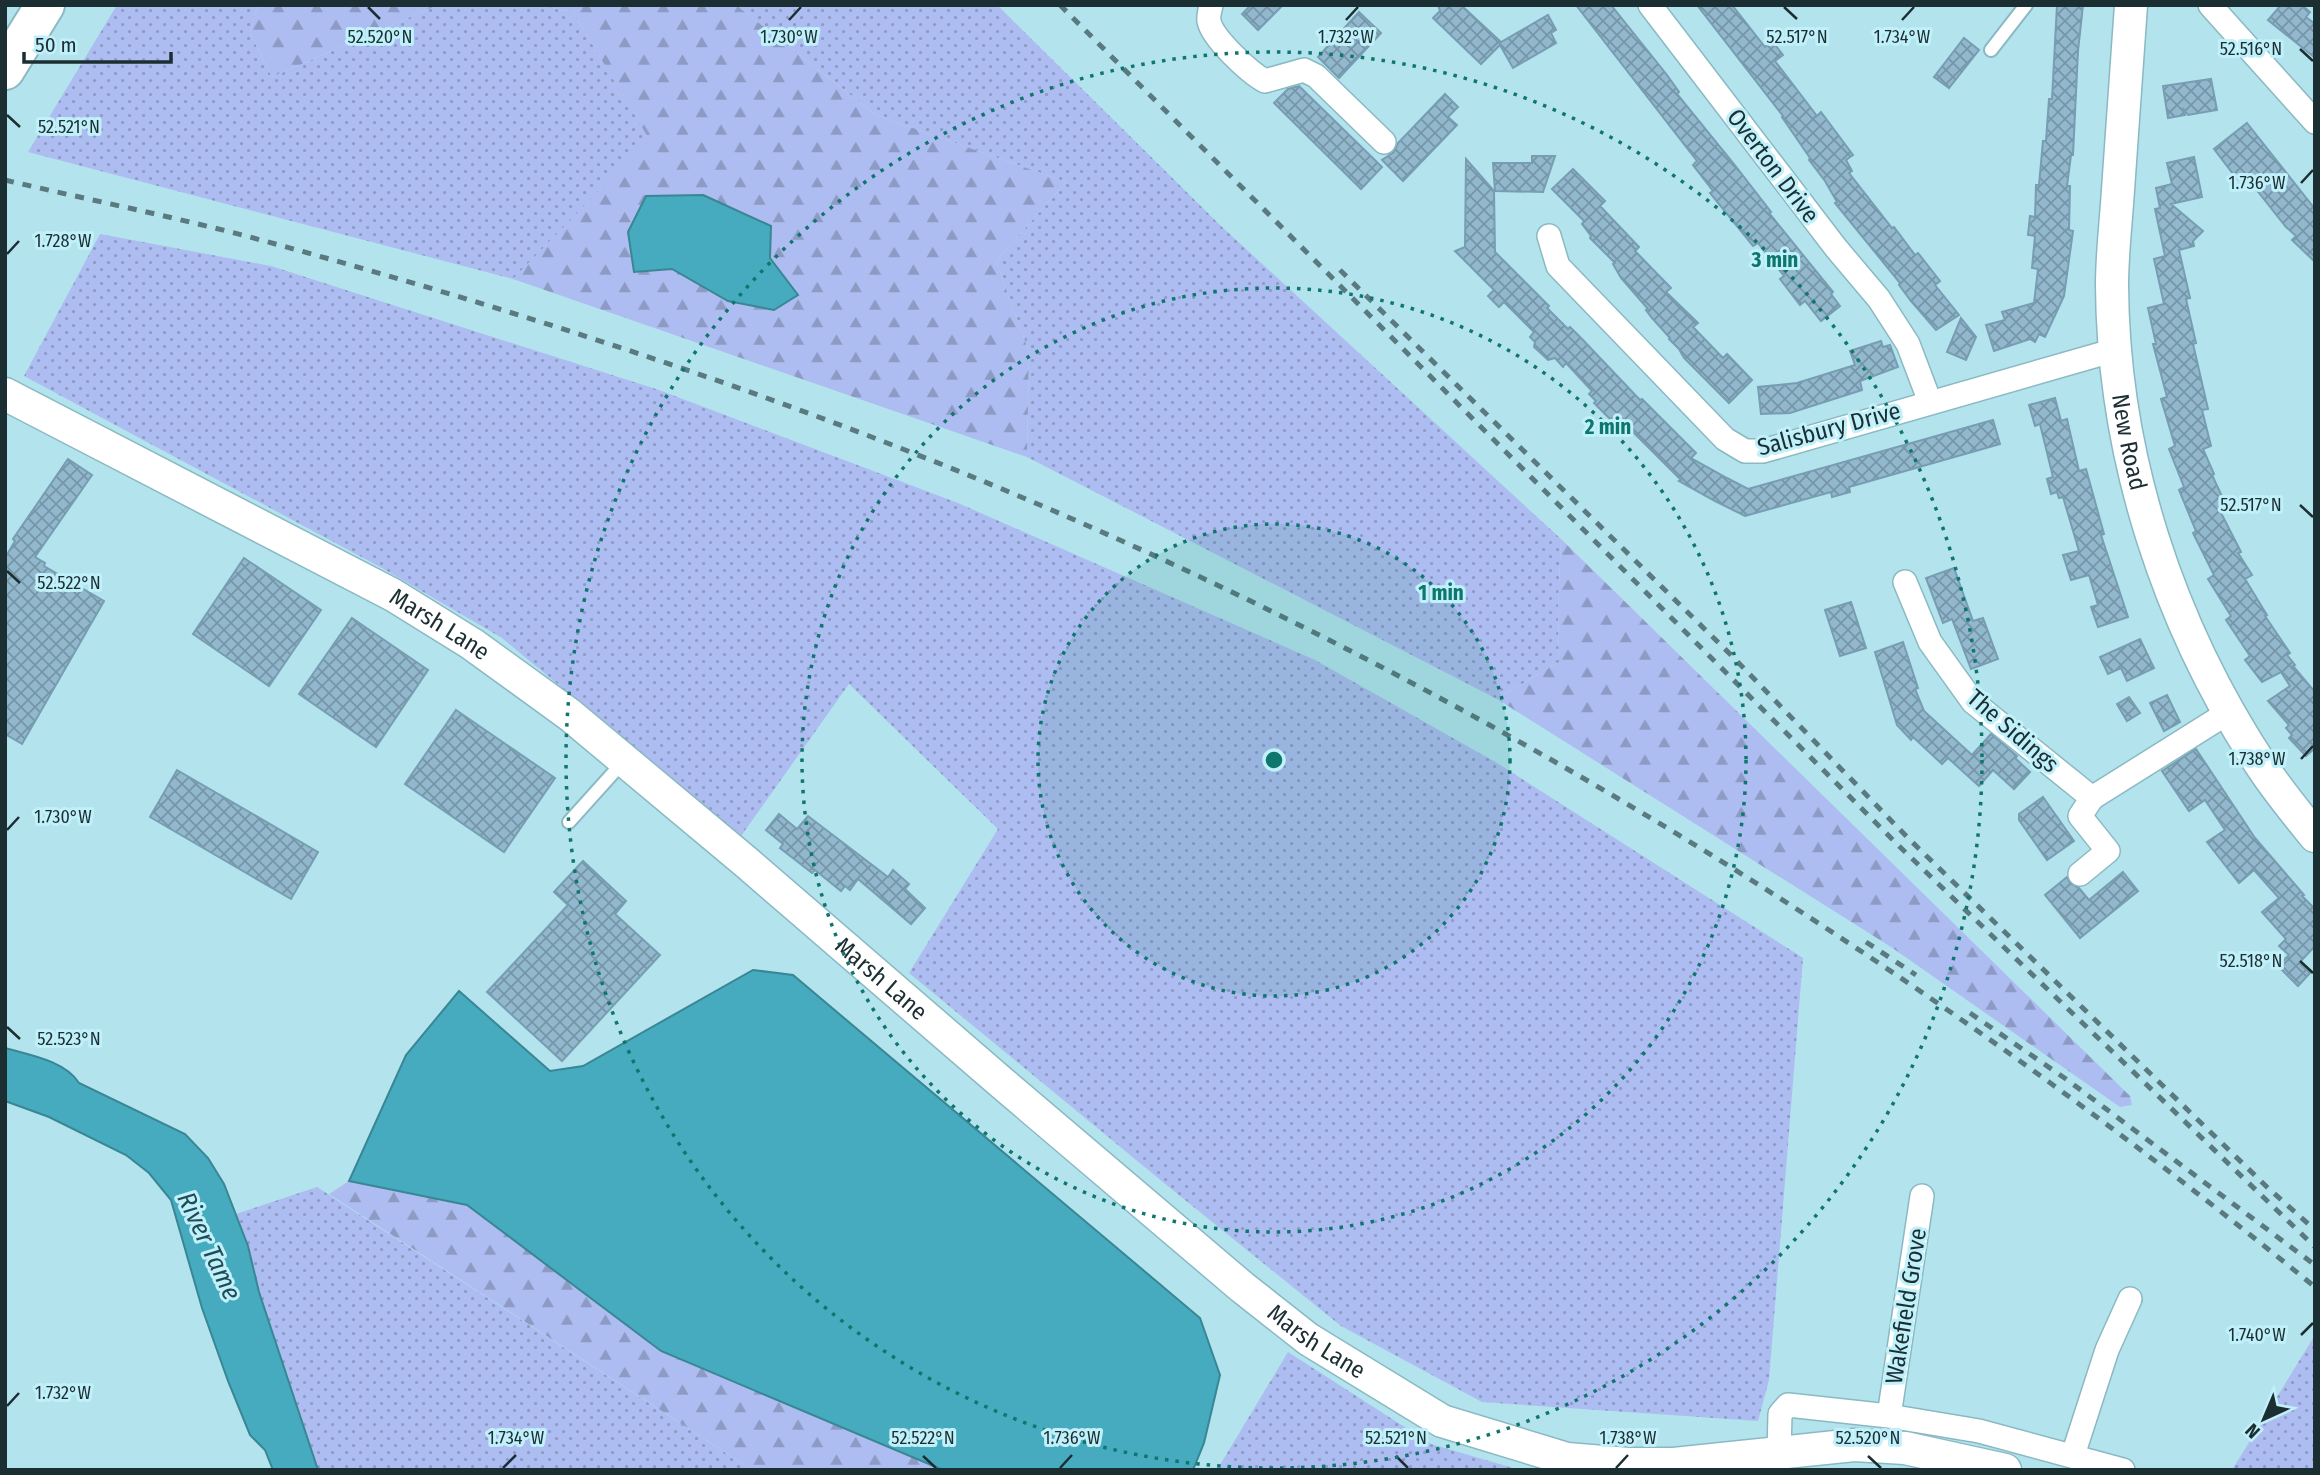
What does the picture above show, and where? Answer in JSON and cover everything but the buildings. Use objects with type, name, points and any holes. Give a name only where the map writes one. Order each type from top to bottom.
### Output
[{"type":"highway","points":[[5,70],[44,5]]},
{"type":"main road","name":"New Road","points":[[2131,5],[2112,284],[2115,350],[2126,437],[2137,488],[2182,620],[2229,712],[2264,769],[2315,836]]},
{"type":"main road","name":"Marsh Lane","points":[[5,394],[393,595],[472,644],[570,715],[746,862],[1242,1287],[1308,1339],[1442,1421],[1567,1459],[1628,1464],[1674,1464],[1854,1444],[1881,1445],[1929,1461],[2005,1470]]},
{"type":"street","points":[[1211,5],[1208,21],[1215,35],[1254,75],[1265,81],[1304,70],[1316,76],[1384,142]]},
{"type":"street","name":"Overton Drive","points":[[1650,5],[1836,248],[1879,299],[1908,344],[1930,402]]},
{"type":"street","points":[[2210,5],[2315,122]]},
{"type":"street","name":"Salisbury Drive","points":[[1549,236],[1558,266],[1725,439],[1745,451],[1763,451],[2115,350]]},
{"type":"street","name":"The Sidings","points":[[1905,582],[1930,642],[1973,702],[2092,798]]},
{"type":"street","points":[[2080,874],[2108,851],[2080,816],[2092,798],[2229,712]]},
{"type":"street","name":"Wakefield Grove","points":[[1889,1416],[1922,1196]]},
{"type":"street","points":[[2073,1455],[2107,1350],[2130,1299]]},
{"type":"street","points":[[1779,1451],[1780,1414],[1788,1405],[1889,1416],[1979,1431],[2123,1470]]},
{"type":"lane","points":[[1991,50],[2026,5]]},
{"type":"lane","points":[[569,822],[623,761]]},
{"type":"green space","points":[[117,5],[258,5],[250,33],[272,77],[438,5],[537,5],[573,12],[650,139],[513,279],[28,152]]},
{"type":"green space","points":[[258,5],[438,5],[272,77],[250,33]]},
{"type":"green space","points":[[537,5],[736,5],[876,115],[1066,182],[996,261],[1029,352],[1027,457],[513,279],[649,139],[573,12]]},
{"type":"green space","points":[[736,5],[997,5],[1221,226],[1561,539],[1559,662],[1497,699],[1027,457],[1029,352],[996,261],[1066,182],[876,115]]},
{"type":"green space","points":[[100,234],[271,266],[659,390],[958,503],[1315,660],[1497,763],[1803,958],[1769,1380],[1758,1421],[1482,1402],[1341,1326],[909,973],[998,829],[849,684],[741,836],[502,638],[382,568],[24,376]]},
{"type":"green space","points":[[1561,539],[2130,1096],[2132,1105],[2120,1107],[1891,947],[1497,699],[1559,662]]},
{"type":"green space","points":[[349,1181],[467,1205],[661,1351],[943,1470],[752,1470],[329,1194]]},
{"type":"green space","points":[[317,1187],[752,1470],[318,1470],[236,1214]]},
{"type":"green space","points":[[2315,1335],[2315,1470],[2232,1470]]},
{"type":"green space","points":[[1288,1352],[1431,1444],[1520,1470],[1217,1470]]},
{"type":"water","points":[[703,195],[771,226],[770,258],[798,295],[774,310],[728,301],[672,269],[634,272],[628,232],[646,196]]},
{"type":"water","points":[[753,970],[793,975],[1200,1318],[1220,1375],[1204,1443],[1193,1470],[943,1470],[661,1351],[467,1205],[349,1181],[406,1055],[459,991],[550,1071],[583,1066]]},
{"type":"water","name":"River Tame","points":[[5,1048],[56,1064],[73,1075],[79,1083],[185,1134],[208,1158],[224,1184],[248,1246],[259,1292],[318,1470],[273,1470],[265,1450],[250,1435],[202,1308],[171,1200],[149,1173],[126,1155],[49,1117],[5,1101]]},
{"type":"railway","points":[[1060,5],[1900,847],[2315,1247]]},
{"type":"railway","points":[[5,180],[246,236],[545,323],[840,425],[1033,502],[1206,579],[1375,663],[1540,753],[1702,849],[1860,951],[2015,1058],[2167,1170],[2315,1287]]},
{"type":"railway","points":[[1340,270],[1731,655],[1908,838],[2268,1188],[2315,1230]]},
{"type":"railway","points":[[1866,942],[1916,975]]},
{"type":"railway","points":[[1970,1013],[2066,1079],[2315,1265]]}]
